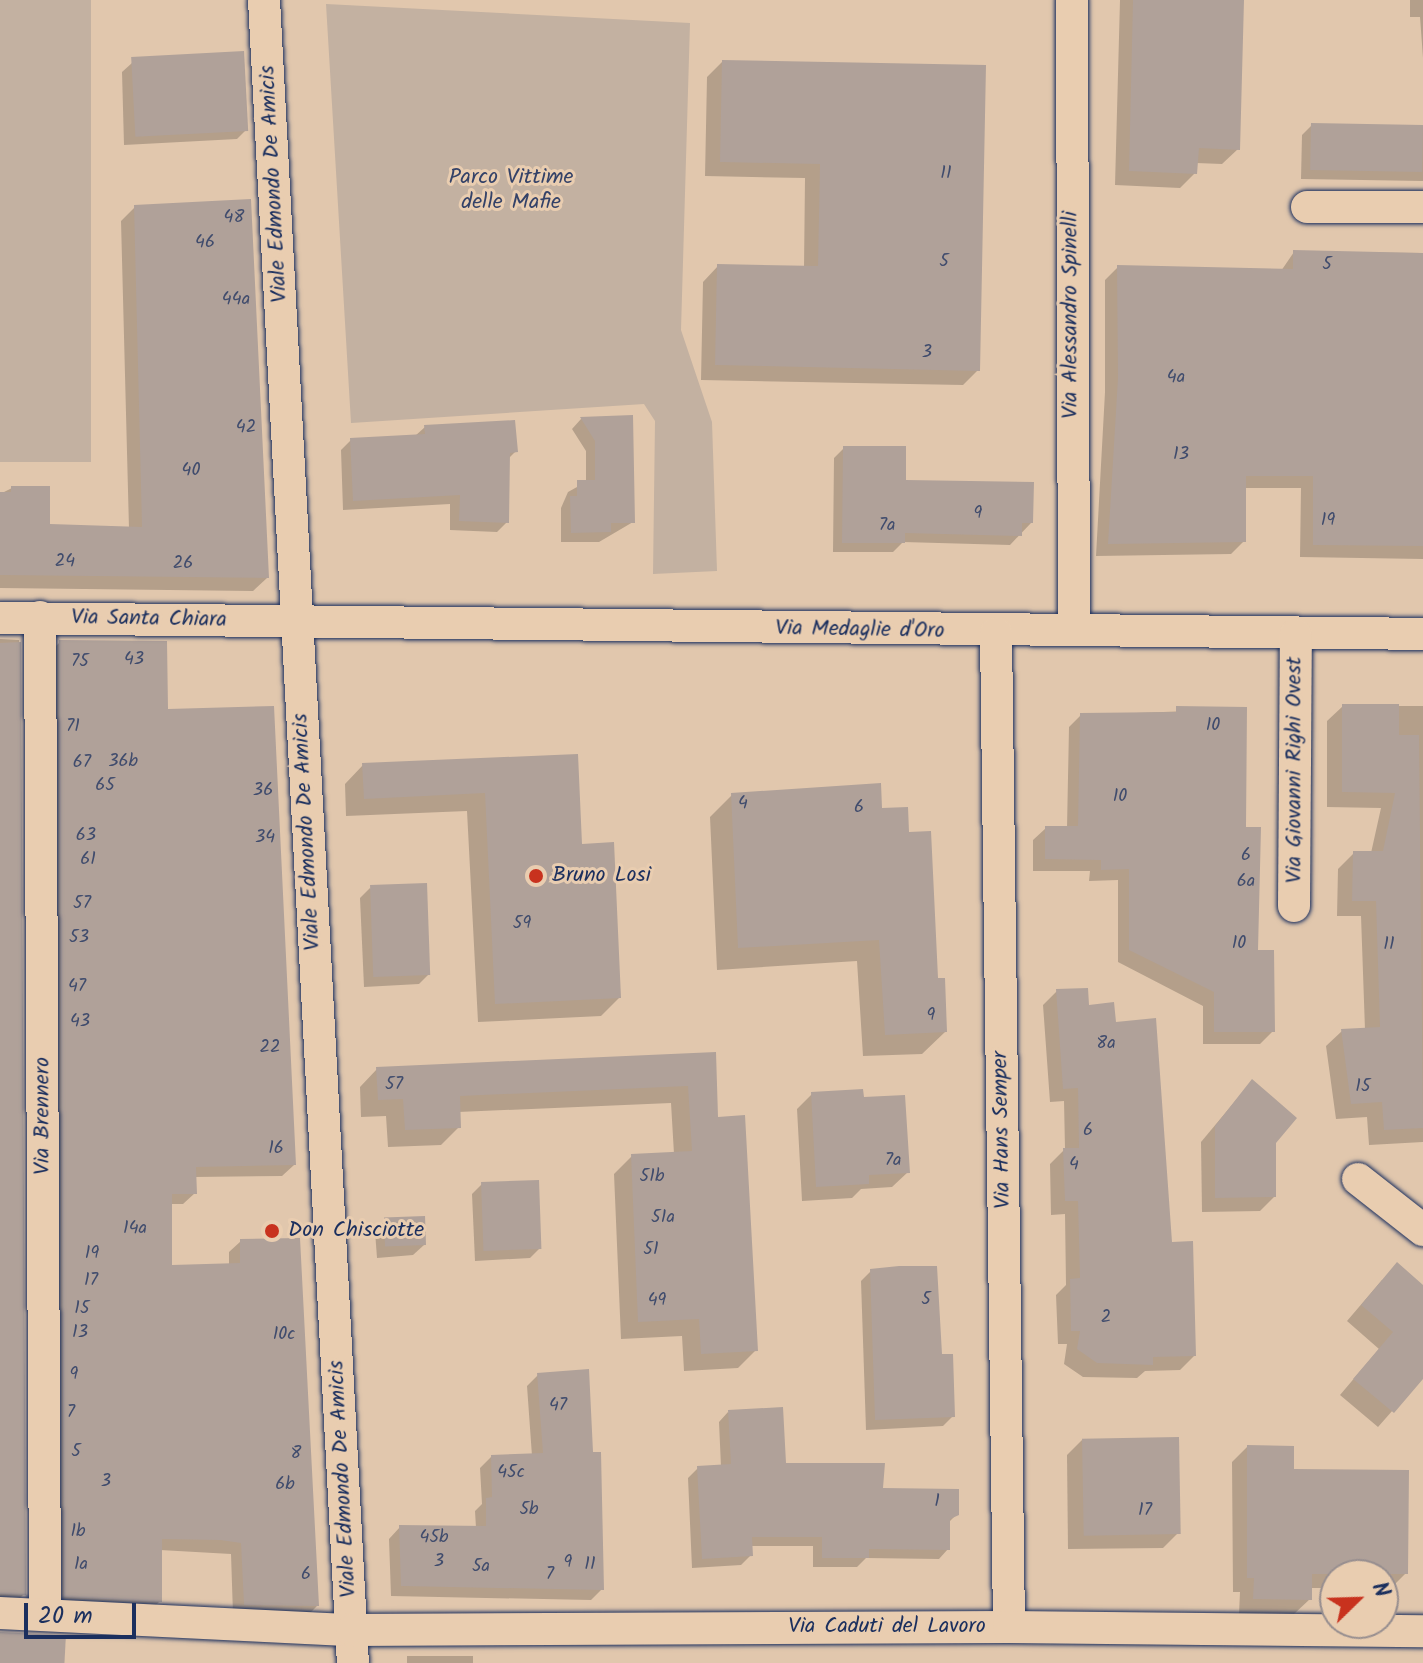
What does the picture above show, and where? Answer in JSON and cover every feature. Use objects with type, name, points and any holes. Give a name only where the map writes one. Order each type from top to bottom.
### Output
[{"type":"street","name":"Viale Edmondo De Amicis","points":[[264,0],[353,1663]]},
{"type":"street","name":"Via Alessandro Spinelli","points":[[1072,0],[1074,629]]},
{"type":"street","points":[[1307,207],[1423,207]]},
{"type":"street","name":"Via Brennero","points":[[40,617],[45,1614]]},
{"type":"street","name":"Via Santa Chiara","points":[[0,618],[297,622]]},
{"type":"street","name":"Via Medaglie d'Oro","points":[[297,622],[996,633],[1074,629],[1296,635],[1423,634]]},
{"type":"street","name":"Via Hans Semper","points":[[996,633],[1009,1627]]},
{"type":"street","name":"Via Giovanni Righi Ovest","points":[[1294,906],[1296,635]]},
{"type":"street","points":[[1358,1179],[1423,1230]]},
{"type":"street","name":"Via Caduti del Lavoro","points":[[0,1613],[352,1630],[1009,1627],[1423,1631]]},
{"type":"green space","points":[[0,0],[91,0],[91,462],[0,462]]},
{"type":"green space","name":"Parco Vittime delle Mafie","points":[[326,4],[690,23],[681,330],[712,422],[717,571],[653,574],[655,421],[644,404],[351,423]]},
{"type":"building","points":[[1133,0],[1244,0],[1240,150],[1199,148],[1197,174],[1129,171]]},
{"type":"building","points":[[244,51],[248,131],[135,137],[131,57]]},
{"type":"building","points":[[722,60],[986,65],[980,371],[715,365],[717,264],[818,266],[820,164],[720,162]]},
{"type":"building","points":[[1311,123],[1423,125],[1422,172],[1310,170]]},
{"type":"building","points":[[251,199],[269,578],[0,575],[0,492],[11,492],[11,486],[50,486],[50,524],[142,527],[134,205]]},
{"type":"building","points":[[1293,250],[1423,253],[1423,546],[1313,545],[1313,476],[1246,476],[1246,542],[1108,544],[1118,378],[1117,265],[1293,269]]},
{"type":"building","points":[[633,415],[635,523],[611,523],[611,532],[571,533],[570,496],[577,496],[577,480],[595,480],[595,441],[580,417]]},
{"type":"building","points":[[515,420],[518,452],[510,453],[509,523],[459,521],[460,495],[353,501],[350,438],[425,434],[424,425]]},
{"type":"building","points":[[843,446],[906,446],[906,480],[1034,482],[1033,523],[1022,523],[1022,536],[905,533],[905,543],[842,543]]},
{"type":"building","points":[[59,640],[167,641],[168,709],[274,706],[296,1165],[196,1167],[197,1194],[172,1194],[172,1265],[240,1263],[240,1239],[300,1238],[319,1606],[244,1605],[241,1543],[220,1540],[162,1539],[162,1602],[64,1597]]},
{"type":"building","points":[[21,642],[26,1595],[0,1594],[0,643]]},
{"type":"building","points":[[1342,704],[1399,704],[1399,735],[1419,735],[1423,1128],[1384,1130],[1382,1102],[1351,1104],[1341,1029],[1380,1027],[1376,901],[1352,901],[1353,851],[1383,851],[1395,793],[1342,792]]},
{"type":"building","points":[[1176,706],[1247,707],[1246,827],[1261,827],[1258,950],[1274,950],[1275,1032],[1214,1032],[1214,992],[1129,950],[1129,869],[1101,870],[1101,860],[1045,859],[1045,826],[1078,826],[1080,713],[1176,712]]},
{"type":"building","points":[[578,754],[582,844],[614,842],[621,998],[495,1004],[485,793],[364,799],[362,763]]},
{"type":"building","points":[[881,783],[882,808],[908,807],[909,832],[931,831],[938,978],[945,978],[947,1032],[885,1035],[879,940],[738,948],[731,793]]},
{"type":"building","points":[[427,883],[430,975],[373,977],[370,885]]},
{"type":"building","points":[[1088,988],[1089,1005],[1114,1002],[1116,1022],[1156,1018],[1172,1242],[1193,1241],[1196,1356],[1153,1357],[1153,1365],[1097,1363],[1077,1349],[1080,1331],[1071,1331],[1070,1279],[1080,1278],[1078,1201],[1065,1201],[1063,1148],[1079,1148],[1078,1088],[1063,1089],[1056,989]]},
{"type":"building","points":[[716,1052],[718,1117],[745,1115],[758,1351],[701,1354],[699,1319],[638,1322],[631,1154],[692,1151],[688,1086],[460,1096],[461,1128],[405,1130],[403,1099],[378,1100],[376,1067]]},
{"type":"building","points":[[1252,1079],[1297,1118],[1276,1143],[1276,1197],[1215,1198],[1215,1126]]},
{"type":"building","points":[[863,1089],[864,1097],[905,1095],[910,1173],[869,1175],[869,1184],[816,1187],[811,1092]]},
{"type":"building","points":[[539,1180],[541,1249],[483,1251],[481,1182]]},
{"type":"building","points":[[425,1216],[426,1245],[385,1246],[384,1217]]},
{"type":"building","points":[[1397,1262],[1423,1285],[1423,1379],[1394,1413],[1353,1379],[1393,1332],[1361,1305]]},
{"type":"building","points":[[937,1266],[942,1354],[953,1354],[955,1417],[875,1420],[870,1269]]},
{"type":"building","points":[[589,1369],[593,1452],[601,1452],[604,1590],[401,1586],[399,1525],[486,1526],[486,1498],[492,1497],[491,1455],[543,1453],[537,1373]]},
{"type":"building","points":[[783,1407],[786,1463],[885,1463],[883,1488],[959,1489],[959,1515],[950,1519],[950,1550],[869,1549],[869,1558],[822,1558],[822,1537],[752,1537],[753,1556],[702,1559],[697,1466],[731,1464],[728,1410]]},
{"type":"building","points":[[1179,1437],[1181,1534],[1084,1536],[1082,1439]]},
{"type":"building","points":[[1247,1445],[1294,1446],[1294,1469],[1409,1470],[1408,1574],[1399,1574],[1399,1559],[1319,1559],[1319,1574],[1312,1574],[1312,1600],[1253,1599],[1254,1578],[1247,1578]]},
{"type":"building","points":[[0,1632],[66,1635],[64,1663],[0,1663]]},
{"type":"place","name":"Bruno Losi","points":[[536,876]]},
{"type":"place","name":"Don Chisciotte","points":[[272,1231]]}]
